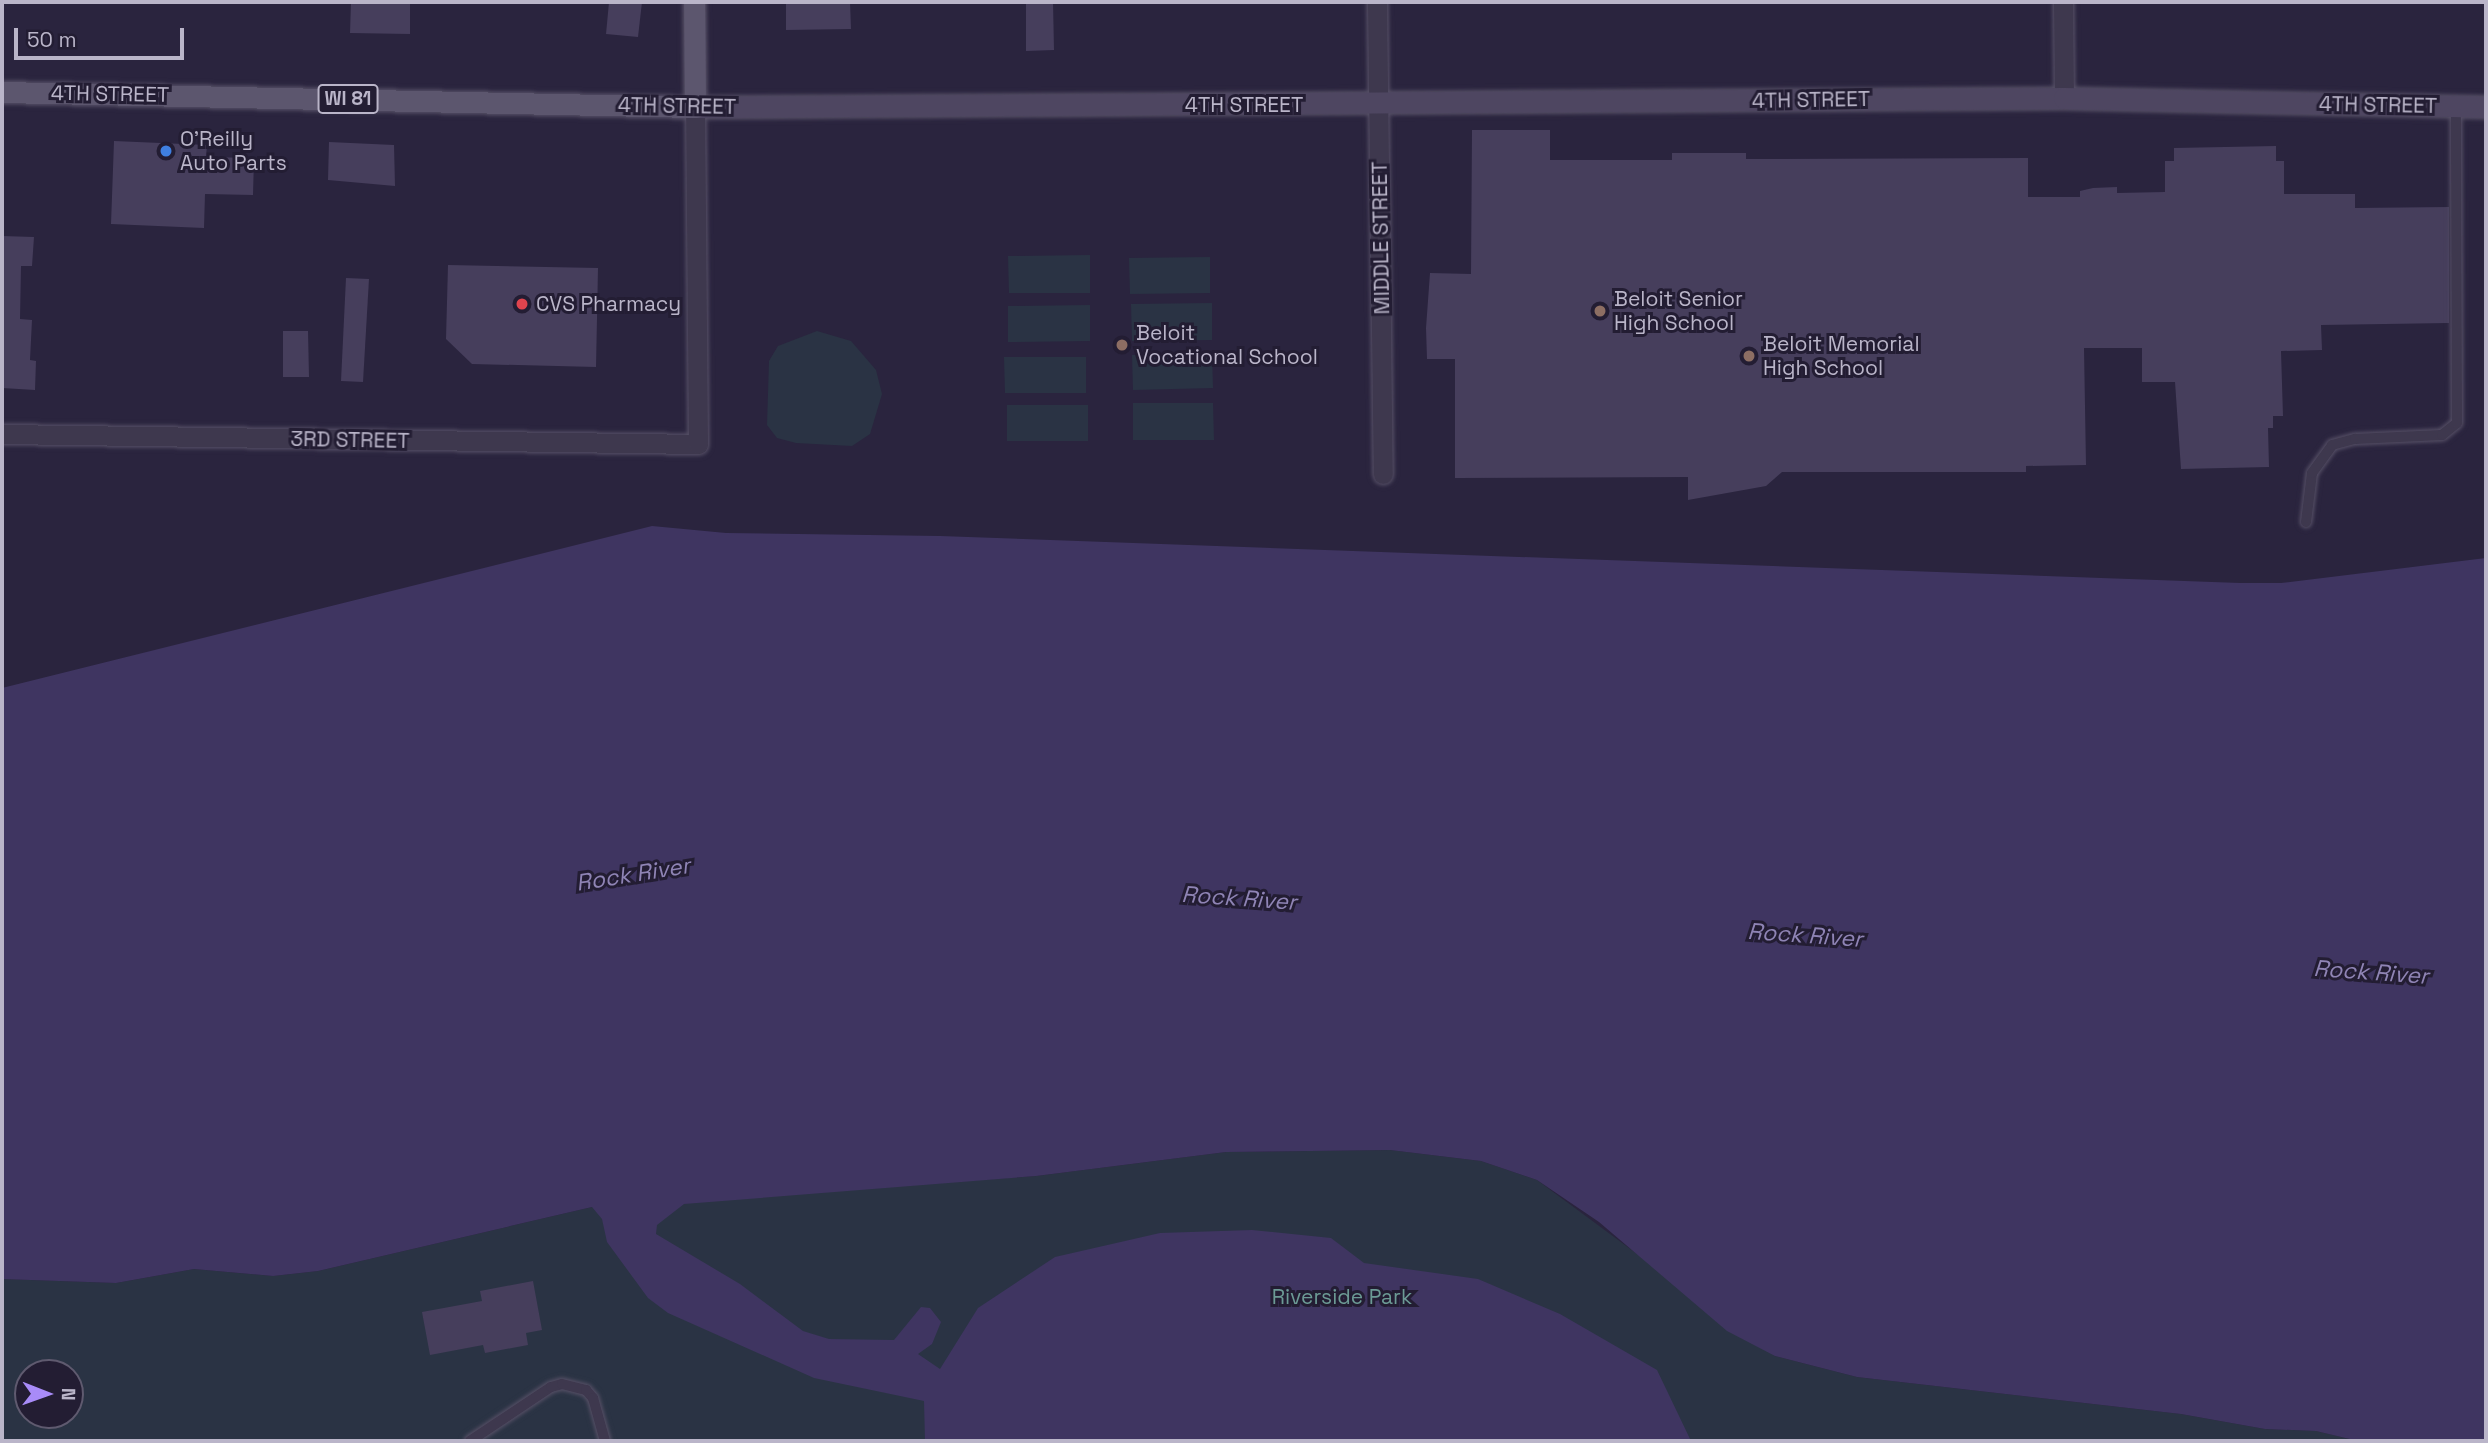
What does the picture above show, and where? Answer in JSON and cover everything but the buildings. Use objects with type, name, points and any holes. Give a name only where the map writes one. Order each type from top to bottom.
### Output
[{"type":"main road","points":[[694,2],[695,107]]},
{"type":"main road","name":"4TH STREET","points":[[2,92],[695,107]]},
{"type":"street","name":"MIDDLE STREET","points":[[1377,2],[1383,474]]},
{"type":"street","points":[[2063,2],[2064,97]]},
{"type":"street","name":"4TH STREET","points":[[695,107],[2064,97],[2486,107]]},
{"type":"street","name":"3RD STREET","points":[[2,434],[698,444],[695,107]]},
{"type":"lane","points":[[2306,522],[2312,473],[2332,445],[2355,439],[2442,435],[2457,423],[2456,106]]},
{"type":"lane","points":[[470,1441],[551,1387],[562,1384],[586,1390],[593,1398],[606,1441]]},
{"type":"green space","points":[[1090,255],[1090,293],[1009,293],[1008,256]]},
{"type":"green space","points":[[1210,257],[1210,293],[1130,294],[1129,258]]},
{"type":"green space","points":[[1212,303],[1212,340],[1132,341],[1131,304]]},
{"type":"green space","points":[[1090,305],[1090,341],[1008,342],[1008,306]]},
{"type":"green space","points":[[817,331],[851,341],[876,370],[882,394],[870,434],[852,446],[796,443],[777,438],[767,425],[769,361],[778,346]]},
{"type":"green space","points":[[1212,354],[1213,388],[1133,390],[1132,355]]},
{"type":"green space","points":[[1004,357],[1086,357],[1086,393],[1005,393]]},
{"type":"green space","points":[[1133,403],[1213,403],[1214,440],[1133,440]]},
{"type":"green space","points":[[1007,405],[1088,405],[1088,441],[1007,441]]},
{"type":"green space","name":"Riverside Park","points":[[1390,1150],[1481,1161],[1537,1180],[1775,1356],[1857,1377],[2181,1414],[2265,1429],[2316,1431],[2358,1441],[2,1441],[2,1279],[116,1283],[194,1269],[273,1276],[318,1271],[592,1207],[1036,1176],[1226,1152]]},
{"type":"water","name":"Rock River","points":[[652,526],[726,533],[940,536],[2240,583],[2281,583],[2486,558],[2486,1441],[2358,1441],[2316,1431],[2265,1429],[2181,1414],[1857,1377],[1775,1356],[1727,1331],[1599,1222],[1537,1180],[1481,1161],[1390,1150],[1226,1152],[1036,1176],[684,1204],[657,1225],[656,1234],[740,1284],[803,1331],[829,1339],[894,1340],[921,1307],[930,1308],[941,1322],[932,1344],[918,1354],[940,1369],[978,1308],[1055,1257],[1160,1233],[1252,1230],[1331,1238],[1364,1263],[1478,1279],[1560,1314],[1657,1370],[1691,1441],[925,1441],[924,1401],[814,1378],[668,1313],[648,1298],[607,1242],[602,1219],[592,1207],[318,1271],[273,1276],[194,1269],[116,1283],[2,1279],[2,688]]},
{"type":"place","name":"O'Reilly Auto Parts","points":[[166,151]]},
{"type":"place","name":"CVS Pharmacy","points":[[522,304]]},
{"type":"place","name":"Beloit Senior High School","points":[[1600,311]]},
{"type":"place","name":"Beloit Vocational School","points":[[1122,345]]},
{"type":"place","name":"Beloit Memorial High School","points":[[1749,356]]}]
